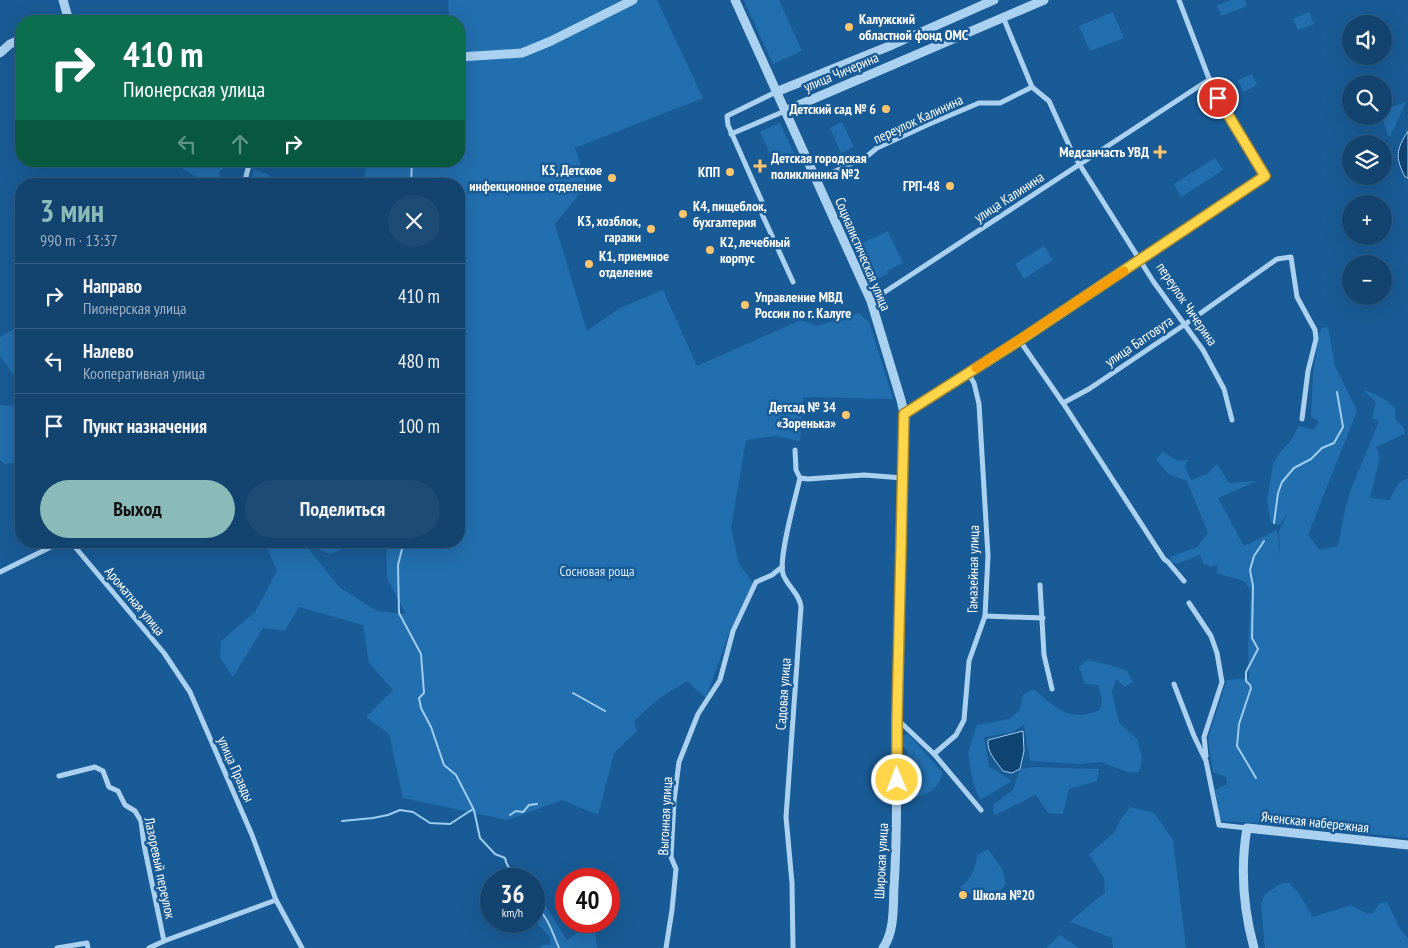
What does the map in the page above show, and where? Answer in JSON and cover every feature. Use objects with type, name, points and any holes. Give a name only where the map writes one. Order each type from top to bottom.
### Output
[{"type":"street","points":[[63,0],[67,15]]},
{"type":"street","points":[[465,57],[522,53],[552,41],[633,0]]},
{"type":"street","name":"Социалистическая улица","points":[[735,0],[871,301],[904,414]]},
{"type":"street","name":"улица Чичерина","points":[[995,0],[892,45],[776,92],[727,116],[732,134],[1044,0]]},
{"type":"street","name":"переулок Чичерина","points":[[995,0],[1004,17],[1032,87],[1049,101],[1073,154],[1140,260],[1203,350],[1224,388],[1232,420]]},
{"type":"street","points":[[904,414],[1020,340],[1265,176],[1213,89],[1179,0]]},
{"type":"street","points":[[0,53],[15,42]]},
{"type":"street","name":"улица Калинина","points":[[871,301],[1210,79]]},
{"type":"street","name":"переулок Калинина","points":[[816,180],[866,157],[877,148],[979,103],[1000,103],[1032,87]]},
{"type":"street","points":[[732,134],[763,204],[762,214],[793,282]]},
{"type":"street","name":"улица Багговута","points":[[1063,403],[1184,325],[1277,260],[1291,257],[1297,297],[1315,330],[1316,339],[1308,371],[1302,419]]},
{"type":"street","points":[[1020,340],[1164,559],[1184,581]]},
{"type":"street","name":"Гамазейная улица","points":[[934,754],[956,735],[964,720],[969,661],[985,616],[988,556],[979,404],[974,383],[968,373]]},
{"type":"street","name":"Широкая улица","points":[[883,948],[889,940],[892,927],[896,866],[898,806],[897,719],[904,414]]},
{"type":"street","points":[[782,567],[788,524],[800,478],[796,470],[795,450]]},
{"type":"street","points":[[800,478],[864,475],[903,478]]},
{"type":"street","points":[[0,572],[49,548]]},
{"type":"street","name":"Ароматная улица","points":[[76,548],[164,653]]},
{"type":"street","name":"Выгонная улица","points":[[666,948],[672,917],[676,869],[671,857],[674,801],[679,762],[698,714],[720,680],[733,630],[756,582],[772,575],[782,567]]},
{"type":"street","name":"Садовая улица","points":[[782,567],[783,574],[801,601],[786,817],[792,883],[792,948]]},
{"type":"street","points":[[1040,585],[1044,655],[1052,689]]},
{"type":"street","points":[[1189,603],[1211,636],[1217,653],[1222,682],[1204,737],[1206,761]]},
{"type":"street","points":[[985,616],[1043,618]]},
{"type":"street","name":"улица Правды","points":[[164,653],[190,692],[252,835],[276,900],[302,948]]},
{"type":"street","points":[[1174,684],[1206,761]]},
{"type":"street","points":[[897,719],[934,754],[981,810]]},
{"type":"street","name":"Яченская набережная","points":[[1206,761],[1219,825],[1408,846]]},
{"type":"street","name":"Лазоревый переулок","points":[[59,776],[95,767],[103,771],[109,787],[118,791],[125,805],[135,811],[141,821],[144,845],[164,941]]},
{"type":"street","points":[[1247,828],[1243,893],[1247,921],[1254,948]]},
{"type":"street","points":[[149,948],[276,900]]},
{"type":"street","points":[[57,948],[87,943],[88,948]]},
{"type":"green space","name":"Сосновая роща","points":[[448,0],[657,0],[703,98],[575,148],[587,184],[555,224],[587,331],[620,308],[663,290],[697,366],[801,320],[817,326],[859,313],[869,322],[893,399],[803,398],[800,441],[774,436],[746,440],[731,528],[739,564],[753,583],[730,631],[706,698],[687,681],[657,700],[634,721],[637,731],[614,753],[598,815],[562,800],[508,820],[403,798],[389,734],[366,717],[393,690],[369,663],[363,625],[299,607],[285,631],[263,628],[233,677],[220,657],[221,641],[255,612],[277,571],[267,548],[308,548],[339,587],[377,611],[406,614],[387,578],[386,548],[465,548],[465,178],[364,178],[366,167],[465,167],[465,15],[449,15]]},
{"type":"green space","points":[[744,0],[779,0],[802,51],[773,64]]},
{"type":"green space","points":[[1231,0],[1245,0],[1247,6],[1221,16],[1217,5]]},
{"type":"green space","points":[[1113,12],[1124,38],[1090,51],[1079,26]]},
{"type":"green space","points":[[1309,12],[1314,24],[1298,30],[1293,19]]},
{"type":"green space","points":[[1252,74],[1257,85],[1243,92],[1238,80]]},
{"type":"green space","points":[[1406,102],[1391,135],[1388,135],[1385,125],[1392,125],[1392,107]]},
{"type":"green space","points":[[842,122],[854,147],[841,153],[830,128]]},
{"type":"green space","points":[[780,123],[796,158],[776,167],[760,132]]},
{"type":"green space","points":[[1215,158],[1223,170],[1181,197],[1174,184]]},
{"type":"green space","points":[[180,167],[224,167],[219,172],[221,178],[199,178]]},
{"type":"green space","points":[[254,169],[272,178],[252,178]]},
{"type":"green space","points":[[888,231],[903,263],[887,271],[888,274],[872,281],[856,246]]},
{"type":"green space","points":[[1044,246],[1053,260],[1024,279],[1015,264]]},
{"type":"green space","points":[[1328,327],[1335,366],[1357,411],[1308,535],[1320,550],[1338,546],[1351,489],[1379,421],[1372,418],[1376,402],[1363,390],[1380,397],[1395,408],[1396,420],[1404,428],[1405,434],[1376,447],[1380,457],[1370,498],[1389,500],[1399,483],[1408,478],[1408,838],[1296,825],[1221,821],[1215,790],[1227,784],[1226,777],[1213,772],[1208,738],[1227,680],[1249,678],[1248,647],[1251,591],[1244,581],[1216,573],[1218,567],[1216,565],[1210,567],[1207,564],[1204,565],[1200,555],[1176,564],[1171,561],[1170,557],[1197,547],[1208,533],[1187,481],[1168,474],[1156,459],[1163,452],[1178,461],[1187,460],[1185,467],[1191,480],[1207,474],[1217,464],[1229,483],[1257,481],[1218,498],[1244,546],[1277,530],[1280,560],[1279,531],[1288,511],[1280,525],[1271,523],[1267,501],[1273,464],[1281,451],[1290,442],[1299,426],[1314,430],[1319,421],[1311,417],[1313,375],[1319,334],[1322,328]]},
{"type":"green space","points":[[15,329],[15,377],[0,356],[0,337]]},
{"type":"green space","points":[[0,405],[15,405],[15,462],[4,464],[0,460]]},
{"type":"green space","name":"Сосновая роща","points":[[316,548],[345,548],[330,554]]},
{"type":"green space","points":[[1087,660],[1127,671],[1133,682],[1125,687],[1116,679],[1112,692],[1119,723],[1137,739],[1142,758],[1139,772],[1128,772],[1101,762],[1079,764],[1030,761],[1024,725],[1013,732],[984,737],[989,766],[1012,781],[980,800],[973,782],[968,753],[977,725],[1009,719],[1020,710],[1023,695],[1033,689],[1056,707],[1071,714],[1089,714],[1100,710],[1102,698],[1098,685],[1085,684],[1079,667]]},
{"type":"green space","points":[[908,734],[943,773],[938,784],[933,789],[917,797],[906,796],[900,786],[907,782],[907,751],[901,744],[900,739],[903,735]]},
{"type":"green space","points":[[1036,767],[1099,769],[1097,781],[1069,789],[1063,814],[1048,813],[1036,795],[994,815],[993,805],[1013,790],[1020,769]]},
{"type":"green space","points":[[1130,807],[1154,813],[1173,840],[1186,948],[1113,948],[1112,938],[1070,922],[1105,892],[1104,878],[1089,854],[1114,833]]},
{"type":"green space","points":[[988,849],[1002,869],[1006,884],[990,902],[961,889],[961,886],[972,873],[977,855]]},
{"type":"green space","points":[[1282,883],[1289,883],[1298,892],[1313,917],[1351,905],[1367,914],[1373,913],[1380,903],[1387,902],[1400,929],[1408,938],[1408,948],[1265,948],[1261,904],[1265,894]]},
{"type":"green space","points":[[545,905],[555,921],[555,933],[563,933],[567,940],[578,933],[595,933],[597,948],[541,948],[542,945],[551,945],[550,938],[545,932]]},
{"type":"green space","points":[[1060,935],[1079,948],[1046,948]]},
{"type":"shaded area","points":[[1408,131],[1408,178],[1405,177],[1402,170],[1398,154],[1401,143]]},
{"type":"shaded area","points":[[1023,731],[1024,751],[1020,769],[1012,773],[1003,771],[990,753],[988,740]]},
{"type":"waterway","points":[[411,178],[412,167]]},
{"type":"waterway","points":[[1274,523],[1278,493],[1282,482],[1294,468],[1311,459],[1322,448],[1334,443],[1343,427],[1337,392]]},
{"type":"waterway","points":[[1256,778],[1237,746],[1239,724],[1251,688],[1246,681],[1246,672],[1258,649],[1252,638],[1253,586],[1250,570],[1254,556],[1264,541]]},
{"type":"waterway","points":[[402,548],[398,565],[399,613],[421,654],[424,693],[419,698],[421,708],[431,727],[444,765],[456,775],[474,810],[480,838],[495,854],[505,858],[509,868]]},
{"type":"waterway","points":[[573,693],[605,711]]},
{"type":"waterway","points":[[510,815],[516,811],[523,812],[529,805],[537,804]]},
{"type":"waterway","points":[[342,821],[373,818],[400,810],[413,812],[430,823],[450,824],[473,809]]},
{"type":"waterway","points":[[545,917],[559,948]]},
{"type":"slow traffic","points":[[976,368],[1124,271]]},
{"type":"place","name":"Калужский областной фонд ОМС","points":[[849,27]]},
{"type":"place","name":"Детский сад № 6","points":[[886,109]]},
{"type":"place","name":"Медсанчасть УВД","points":[[1160,152]]},
{"type":"place","name":"Детская городская поликлиника №2","points":[[760,166]]},
{"type":"place","name":"КПП","points":[[730,172]]},
{"type":"place","name":"К5, Детское инфекционное отделение","points":[[612,178]]},
{"type":"place","name":"ГРП-48","points":[[950,186]]},
{"type":"place","name":"К4, пищеблок, бухгалтерия","points":[[683,214]]},
{"type":"place","name":"К3, хозблок, гаражи","points":[[651,229]]},
{"type":"place","name":"К2, лечебный корпус","points":[[710,250]]},
{"type":"place","name":"К1, приемное отделение","points":[[589,264]]},
{"type":"place","name":"Управление МВД России по г. Калуге","points":[[745,305]]},
{"type":"place","name":"Детсад № 34 «Зоренька»","points":[[846,415]]},
{"type":"place","name":"Школа №20","points":[[963,895]]},
{"type":"route","points":[[897,780],[904,414],[1020,340],[1265,176],[1218,98]]}]
